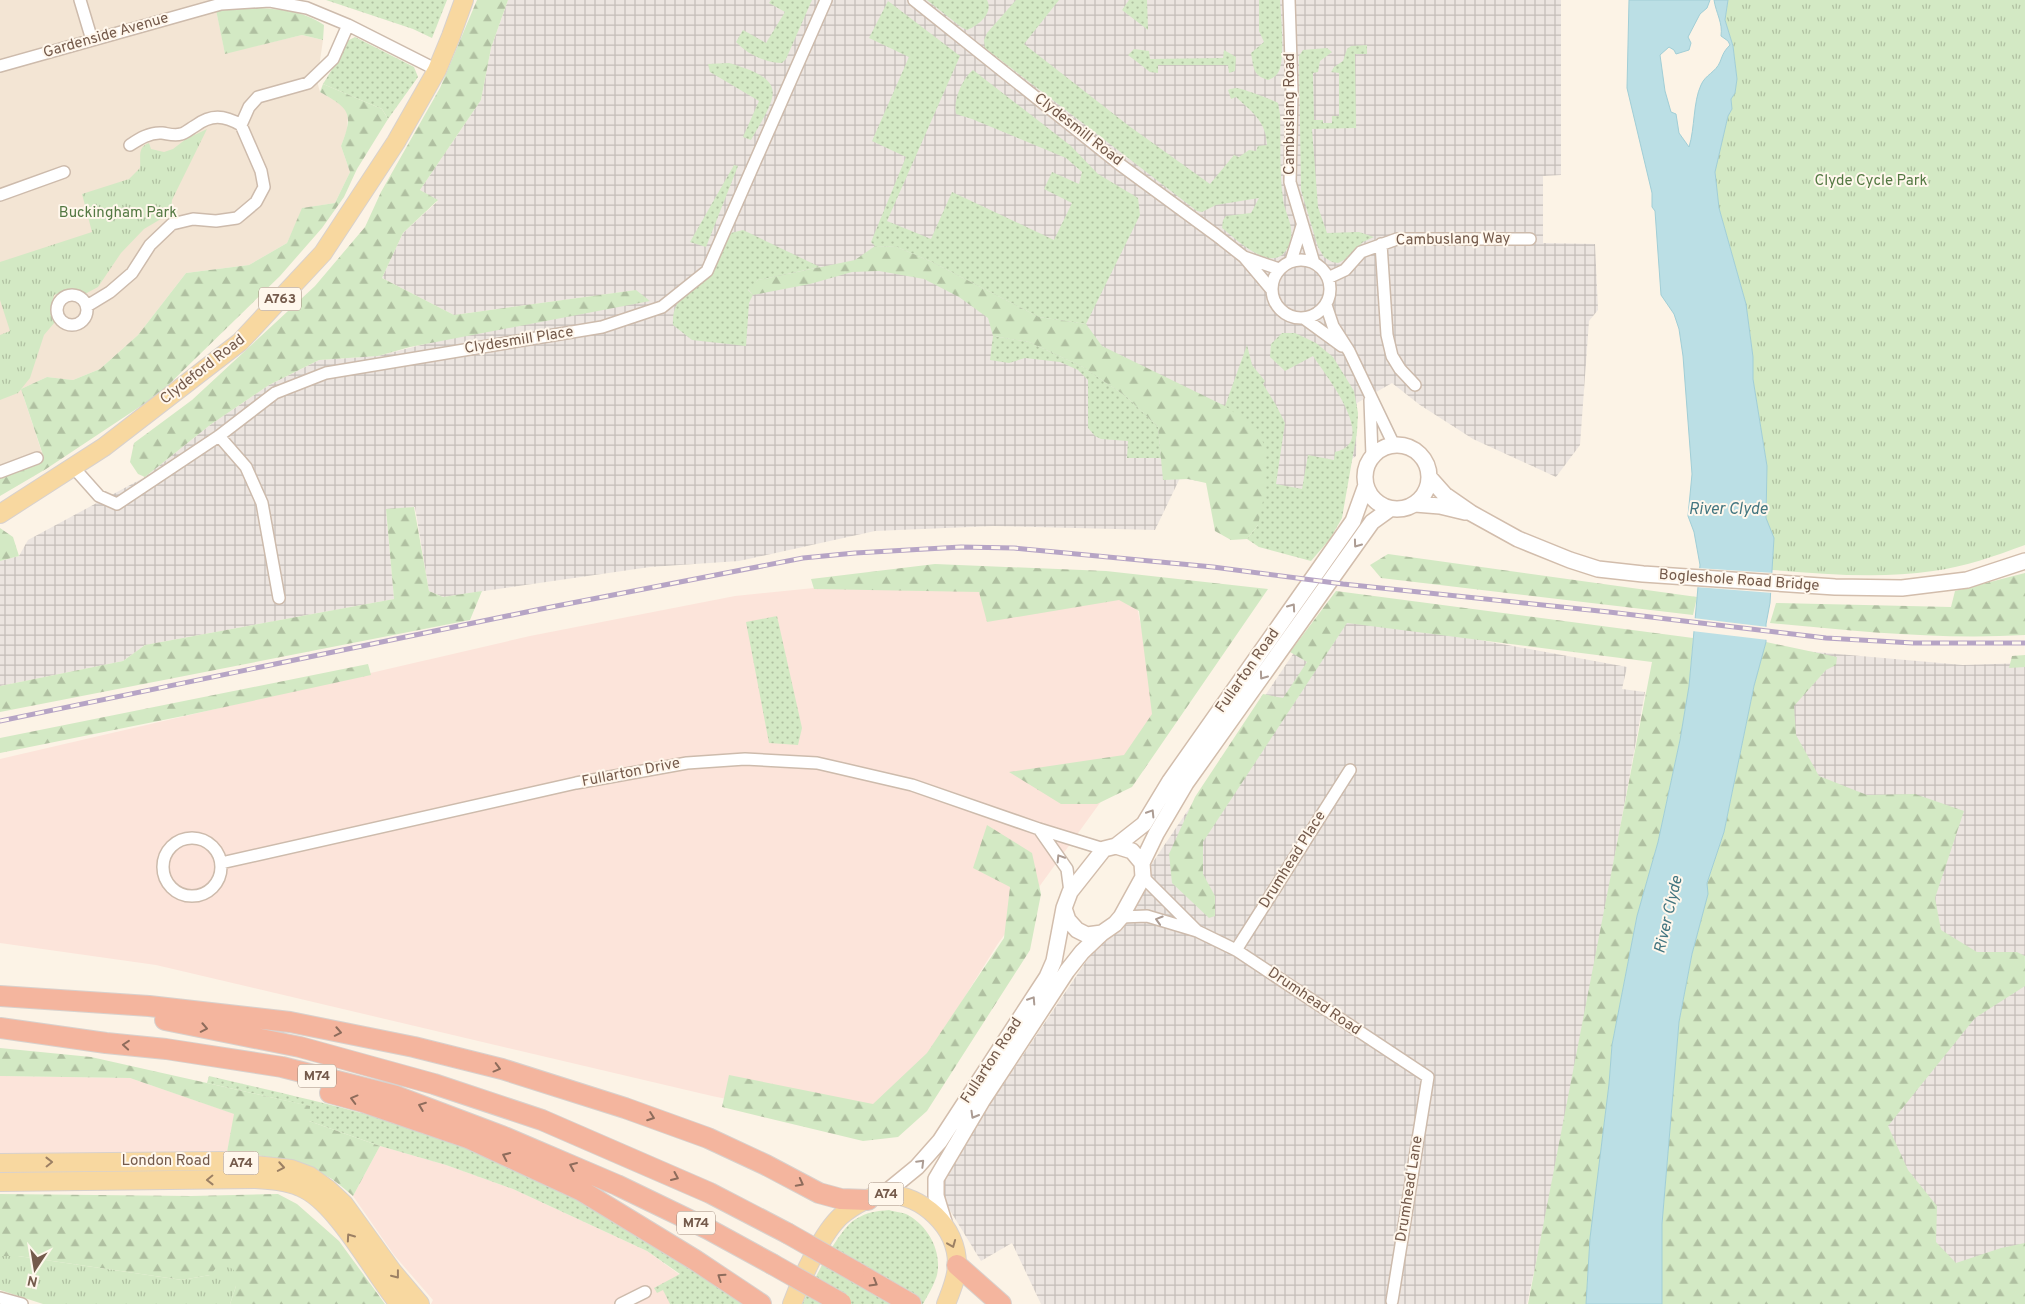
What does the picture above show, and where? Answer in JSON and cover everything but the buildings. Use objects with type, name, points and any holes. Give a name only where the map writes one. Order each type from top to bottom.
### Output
[{"type":"highway","name":"M74","points":[[0,997],[149,1006],[290,1022],[414,1047],[502,1070],[616,1105],[708,1138],[766,1165],[819,1193],[841,1199],[876,1197]]},
{"type":"highway","name":"M74","points":[[0,997],[155,1018],[300,1047],[434,1084],[560,1128],[710,1193],[787,1233],[911,1304]]},
{"type":"highway","name":"M74","points":[[0,1028],[106,1043],[166,1049],[282,1067],[396,1096],[502,1136],[617,1186],[708,1229],[842,1304]]},
{"type":"highway","name":"M74","points":[[166,1049],[363,1102],[468,1138],[582,1191],[695,1260],[761,1304]]},
{"type":"highway","points":[[957,1265],[1001,1304]]},
{"type":"main road","name":"Clydeford Road","points":[[0,514],[104,447],[240,342],[323,253],[396,142],[437,70],[464,0]]},
{"type":"main road","name":"London Road","points":[[0,1163],[221,1161],[291,1169],[316,1180],[344,1204],[393,1272],[420,1304]]},
{"type":"main road","name":"London Road","points":[[0,1182],[255,1179],[284,1182],[302,1187],[322,1201],[338,1220],[385,1288],[399,1304]]},
{"type":"main road","name":"Fullarton Road","points":[[792,1304],[825,1235],[840,1217],[853,1206],[876,1197],[900,1197],[924,1206],[944,1222],[956,1252],[957,1265],[954,1284],[946,1304]]},
{"type":"street","points":[[80,0],[92,40]]},
{"type":"street","name":"Gardenside Avenue","points":[[0,66],[221,4],[270,0],[307,8],[348,25],[437,70]]},
{"type":"street","name":"Clydesmill Place","points":[[74,468],[99,496],[117,504],[219,436],[275,393],[326,372],[602,327],[662,307],[707,271],[826,0]]},
{"type":"street","name":"Clydesmill Road","points":[[914,0],[1118,163],[1244,257],[1271,289]]},
{"type":"street","name":"Cambuslang Road","points":[[1289,0],[1292,92],[1290,182],[1314,263]]},
{"type":"street","points":[[241,124],[249,107],[258,97],[308,83],[333,59],[348,25]]},
{"type":"street","points":[[87,306],[110,292],[132,273],[150,245],[172,224],[193,219],[216,221],[237,218],[256,202],[264,187],[261,171],[241,124],[229,118],[215,116],[202,121],[183,134],[160,133],[143,137],[130,145]]},
{"type":"street","points":[[0,195],[64,172]]},
{"type":"street","points":[[1291,261],[1302,226]]},
{"type":"street","name":"Cambuslang Way","points":[[1328,278],[1345,270],[1361,252],[1397,240],[1530,239]]},
{"type":"street","points":[[1381,244],[1387,335],[1392,356],[1400,369],[1416,386]]},
{"type":"street","name":"Clydesmill Road","points":[[1244,257],[1279,269]]},
{"type":"street","points":[[1305,319],[1320,312],[1326,305],[1330,296],[1328,278],[1320,267],[1314,263],[1306,260],[1291,261],[1279,269],[1272,282],[1271,289],[1275,305],[1288,316],[1305,319],[1349,351]]},
{"type":"street","points":[[1326,305],[1333,326],[1349,351],[1394,445]]},
{"type":"street","points":[[1370,394],[1372,456]]},
{"type":"street","points":[[219,436],[246,467],[262,503],[279,598]]},
{"type":"street","points":[[1394,445],[1413,449],[1421,455],[1426,463],[1429,477],[1428,488],[1423,497],[1408,508],[1390,509],[1375,500],[1366,485],[1365,475],[1367,465],[1372,456],[1378,451],[1394,445]]},
{"type":"street","points":[[0,472],[37,458]]},
{"type":"street","points":[[1429,477],[1445,495],[1471,513]]},
{"type":"street","name":"Fullarton Road","points":[[876,1197],[917,1168],[940,1141],[1047,977],[1054,961],[1064,908],[1070,892],[1110,848],[1144,824],[1170,781],[1353,521],[1366,485]]},
{"type":"street","points":[[1415,504],[1440,506],[1471,513]]},
{"type":"street","name":"Fullarton Road","points":[[944,1222],[936,1196],[936,1179],[982,1101],[1067,971],[1082,952],[1121,917],[1143,870],[1156,834],[1186,783],[1372,522],[1390,509]]},
{"type":"street","name":"Bogleshole Road Bridge","points":[[1471,513],[1518,539],[1570,560],[1598,569],[1643,574],[1835,587],[1902,588],[1967,580],[2025,561]]},
{"type":"street","name":"Fullarton Drive","points":[[221,863],[576,783],[687,762],[745,759],[817,763],[876,776],[921,787],[1039,829],[1110,848]]},
{"type":"street","name":"Drumhead Place","points":[[1236,950],[1350,770]]},
{"type":"street","points":[[1039,829],[1067,869],[1070,892]]},
{"type":"street","points":[[187,839],[205,842],[218,854],[221,863],[221,872],[214,887],[198,896],[181,894],[174,889],[165,876],[164,860],[168,852],[187,839]]},
{"type":"street","points":[[1110,848],[1132,852],[1143,870],[1197,931]]},
{"type":"street","points":[[1064,908],[1068,920],[1077,930],[1087,935],[1102,933]]},
{"type":"street","points":[[1121,917],[1146,916],[1197,931]]},
{"type":"street","name":"Drumhead Road","points":[[1197,931],[1236,950],[1428,1077]]},
{"type":"street","name":"Drumhead Lane","points":[[1392,1301],[1428,1077]]},
{"type":"street","points":[[621,1304],[644,1292]]},
{"type":"street","points":[[0,1298],[22,1304]]},
{"type":"shaded area","points":[[0,0],[214,0],[225,53],[302,35],[323,40],[317,81],[320,92],[341,104],[348,113],[347,130],[341,146],[350,172],[335,203],[303,208],[287,243],[249,265],[186,273],[138,335],[100,369],[73,380],[47,377],[21,389],[44,459],[0,473]]},
{"type":"shaded area","points":[[508,0],[1561,0],[1561,175],[1543,176],[1543,243],[1595,244],[1598,310],[1589,321],[1580,445],[1556,477],[1473,439],[1420,405],[1392,383],[1357,403],[1356,456],[1334,472],[1305,498],[1180,478],[1155,530],[993,526],[875,531],[739,561],[650,567],[443,597],[429,591],[415,507],[386,510],[394,599],[145,645],[123,661],[0,686],[0,561],[19,556],[28,540],[145,477],[210,425],[269,385],[319,360],[378,356],[636,290],[454,315],[382,278],[403,233],[438,201],[420,190],[481,100],[491,48]]},
{"type":"shaded area","points":[[923,577],[1132,582],[1160,720],[997,945],[900,1101],[855,1125],[712,1096],[156,965],[0,943],[0,759],[530,636],[735,596]]},
{"type":"shaded area","points":[[1322,611],[1627,667],[1622,689],[1645,692],[1560,1154],[1527,1304],[1041,1304],[1012,1243],[981,1261],[940,1194],[947,1168]]},
{"type":"shaded area","points":[[1770,648],[1963,665],[2025,663],[2025,1304],[1675,1304]]},
{"type":"shaded area","points":[[0,1076],[130,1078],[235,1114],[227,1152],[0,1154]]},
{"type":"shaded area","points":[[380,1146],[446,1165],[513,1189],[647,1251],[720,1304],[431,1304],[433,1300],[394,1255],[353,1196]]},
{"type":"green space","points":[[326,0],[447,0],[432,38],[413,29]]},
{"type":"green space","points":[[477,0],[508,0],[491,48],[481,100],[420,190],[438,200],[403,233],[382,278],[454,315],[636,290],[650,301],[410,347],[378,356],[319,360],[269,385],[210,425],[145,477],[138,474],[130,462],[134,443],[192,400],[315,286],[365,227],[381,192],[440,88]]},
{"type":"green space","points":[[771,0],[812,0],[786,59],[782,63],[757,57],[736,42],[743,30],[766,43],[785,12],[769,3]]},
{"type":"green space","points":[[927,0],[987,0],[989,5],[984,18],[967,30]]},
{"type":"green space","points":[[1016,0],[1059,0],[1024,44],[1129,126],[1210,184],[1234,155],[1239,157],[1249,150],[1256,151],[1258,146],[1267,145],[1261,123],[1253,112],[1236,97],[1231,99],[1228,90],[1239,89],[1278,103],[1282,188],[1291,231],[1287,250],[1277,258],[1261,256],[1243,245],[1222,228],[1223,220],[1226,216],[1251,213],[1259,198],[1216,205],[1202,212],[1197,211],[985,48],[984,40],[987,33]]},
{"type":"green space","points":[[1129,0],[1147,0],[1148,30],[1122,10]]},
{"type":"green space","points":[[1259,0],[1280,0],[1281,65],[1277,74],[1268,80],[1256,73],[1251,53],[1264,42],[1259,31]]},
{"type":"green space","name":"Clyde Cycle Park","points":[[1728,0],[2025,0],[2025,545],[1968,564],[1945,569],[1893,575],[1852,575],[1772,570],[1774,538],[1766,518],[1767,466],[1753,379],[1753,357],[1746,304],[1719,208],[1715,171],[1728,116],[1732,109],[1731,99],[1735,93],[1737,79],[1733,46],[1725,20]]},
{"type":"green space","points":[[888,1],[960,56],[887,221],[931,239],[952,192],[1054,240],[1072,203],[1044,189],[1052,172],[1079,184],[1082,172],[1066,158],[956,114],[955,108],[959,90],[973,70],[1071,146],[1098,174],[1138,198],[1140,215],[1086,324],[1039,317],[932,262],[897,247],[875,246],[871,242],[906,157],[872,141],[909,57],[869,38]]},
{"type":"green space","points":[[241,7],[284,10],[315,19],[324,25],[323,40],[302,35],[225,54],[216,10]]},
{"type":"green space","points":[[355,37],[414,67],[418,77],[388,119],[382,109],[323,84],[339,58],[345,42]]},
{"type":"green space","points":[[1367,45],[1367,54],[1355,54],[1356,128],[1312,129],[1318,207],[1327,233],[1359,232],[1374,237],[1363,242],[1344,260],[1338,263],[1324,257],[1318,247],[1301,190],[1299,56],[1303,50],[1327,48],[1332,52],[1320,61],[1318,72],[1313,73],[1314,120],[1332,123],[1332,116],[1339,116],[1339,73],[1331,72],[1334,67],[1343,61],[1347,49],[1351,46]]},
{"type":"green space","points":[[1134,49],[1149,51],[1150,59],[1223,58],[1224,50],[1236,57],[1235,71],[1229,73],[1228,65],[1158,65],[1158,73],[1150,72],[1128,55]]},
{"type":"green space","points":[[729,63],[762,76],[770,83],[773,91],[772,100],[751,140],[743,137],[759,101],[710,72],[708,64]]},
{"type":"green space","points":[[323,84],[382,109],[388,119],[357,169],[344,197],[322,228],[280,276],[159,394],[46,469],[0,496],[0,473],[44,458],[21,389],[47,377],[73,380],[100,369],[138,335],[186,273],[249,265],[287,243],[302,208],[335,203],[350,172],[341,146],[348,119],[347,113],[338,103],[320,92]]},
{"type":"green space","name":"Buckingham Park","points":[[207,129],[172,200],[171,213],[144,229],[121,253],[98,287],[85,294],[67,290],[54,295],[50,311],[55,322],[44,335],[30,378],[18,393],[0,400],[0,335],[10,331],[0,300],[0,262],[92,232],[82,194],[129,179],[140,168],[140,153],[145,145],[149,143],[151,149],[164,152],[173,149],[186,139]]},
{"type":"green space","points":[[734,165],[738,166],[706,247],[690,242]]},
{"type":"green space","points":[[743,230],[820,267],[758,280],[748,290],[753,295],[749,303],[746,346],[692,340],[673,325],[673,315],[676,307],[685,294],[710,270],[731,233]]},
{"type":"green space","points":[[875,246],[897,247],[932,262],[1039,317],[1086,324],[1102,346],[1225,406],[1259,430],[1266,452],[1264,496],[1258,525],[1247,539],[1231,540],[1215,531],[1206,483],[1188,479],[1163,480],[1158,427],[1127,397],[1083,367],[1029,342],[993,336],[988,318],[959,297],[924,279],[879,271],[852,272],[810,284],[753,295],[748,289],[758,280],[855,260]]},
{"type":"green space","points":[[1282,333],[1295,333],[1316,343],[1333,357],[1354,391],[1358,413],[1357,432],[1342,518],[1330,539],[1311,561],[1259,547],[1247,539],[1258,525],[1225,406],[1247,345],[1252,365],[1265,381],[1263,384],[1285,423],[1276,484],[1302,489],[1308,455],[1334,460],[1335,452],[1348,446],[1352,436],[1351,423],[1346,408],[1313,356],[1285,371],[1270,357],[1271,344]]},
{"type":"green space","points":[[993,336],[1029,342],[1083,367],[1127,397],[1158,427],[1161,458],[1127,458],[1128,441],[1101,439],[1095,436],[1088,428],[1088,380],[1078,370],[1060,362],[1025,358],[1009,363],[990,360]]},
{"type":"green space","points":[[414,507],[429,591],[443,597],[482,591],[470,620],[0,712],[0,686],[123,661],[145,645],[394,599],[386,509]]},
{"type":"green space","points":[[0,528],[13,537],[19,556],[0,561]]},
{"type":"green space","points":[[1388,554],[1697,597],[1693,615],[1381,578],[1370,565]]},
{"type":"green space","points":[[935,564],[1106,571],[1268,589],[1132,787],[1097,804],[1061,804],[1009,772],[1124,755],[1152,714],[1139,611],[1119,600],[987,622],[979,592],[814,589],[811,579]]},
{"type":"green space","points":[[2025,573],[2025,635],[1929,636],[1770,623],[1776,603],[1951,607],[1955,591]]},
{"type":"green space","points":[[1336,591],[1693,638],[1689,686],[1680,740],[1658,842],[1637,916],[1612,1045],[1590,1238],[1586,1304],[1528,1304],[1652,662],[1347,623],[1203,842],[1203,874],[1215,896],[1215,916],[1209,918],[1172,883],[1169,854],[1195,797],[1263,694],[1283,698],[1307,662],[1290,652]]},
{"type":"green space","points":[[777,616],[802,728],[798,745],[769,743],[746,622]]},
{"type":"green space","points":[[1766,642],[1837,657],[1836,665],[1826,670],[1794,706],[1796,735],[1819,776],[1867,795],[1915,794],[1964,811],[1935,898],[1941,930],[1977,952],[2017,952],[2025,956],[2025,986],[1975,1018],[1888,1126],[1908,1170],[1937,1206],[1936,1242],[1956,1263],[2001,1248],[2025,1243],[2025,1304],[1662,1304],[1662,1224],[1679,1022],[1692,954],[1708,894],[1707,883],[1724,832],[1754,686]]},
{"type":"green space","points":[[2025,655],[2025,667],[2009,668],[2012,656]]},
{"type":"green space","points":[[368,664],[371,675],[0,753],[0,738]]},
{"type":"green space","points":[[987,825],[1032,853],[1041,894],[1030,950],[927,1111],[898,1137],[863,1141],[722,1107],[729,1075],[873,1104],[927,1053],[1004,938],[1010,887],[973,868]]},
{"type":"green space","points":[[0,1048],[91,1057],[310,1106],[309,1121],[380,1146],[353,1196],[332,1179],[295,1162],[227,1152],[234,1114],[130,1078],[0,1076]]},
{"type":"green space","points":[[209,1076],[377,1117],[475,1151],[545,1183],[613,1221],[744,1304],[670,1304],[663,1290],[657,1293],[654,1288],[680,1274],[647,1251],[513,1189],[446,1165],[380,1146],[309,1121],[309,1106],[207,1083]]},
{"type":"green space","points":[[0,1194],[191,1196],[278,1194],[297,1204],[339,1241],[385,1304],[230,1304],[236,1286],[210,1275],[182,1280],[18,1256],[0,1256]]},
{"type":"green space","points":[[889,1210],[906,1214],[915,1220],[928,1233],[936,1249],[938,1258],[937,1275],[923,1304],[802,1304],[833,1245],[848,1225],[864,1215],[876,1211]]},
{"type":"green space","points":[[0,1256],[18,1256],[182,1280],[210,1275],[221,1262],[234,1270],[236,1286],[230,1304],[43,1304],[0,1290]]},
{"type":"water","name":"River Clyde","points":[[1629,0],[1710,0],[1707,8],[1700,14],[1688,37],[1691,43],[1689,50],[1676,54],[1669,47],[1660,55],[1665,91],[1671,112],[1676,114],[1679,133],[1689,147],[1698,92],[1705,79],[1718,65],[1730,45],[1721,36],[1720,22],[1714,0],[1728,0],[1725,20],[1733,46],[1737,79],[1735,93],[1731,99],[1732,109],[1728,116],[1715,172],[1719,208],[1746,304],[1753,357],[1753,379],[1767,466],[1766,518],[1774,538],[1766,642],[1754,686],[1724,832],[1707,883],[1708,894],[1692,954],[1679,1022],[1662,1224],[1662,1304],[1586,1304],[1590,1238],[1612,1045],[1637,916],[1658,842],[1680,740],[1689,686],[1700,565],[1694,532],[1688,516],[1692,474],[1683,356],[1679,329],[1674,314],[1661,295],[1655,211],[1652,207],[1652,193],[1627,88]]},
{"type":"pier","points":[[1697,568],[1774,573],[1773,593],[1696,587]]},
{"type":"pier","points":[[1693,618],[1768,627],[1768,640],[1692,631]]},
{"type":"railway","points":[[0,721],[541,609],[803,558],[961,547],[1014,548],[1213,567],[1343,584],[1609,612],[1826,638],[1913,643],[2025,643]]}]
